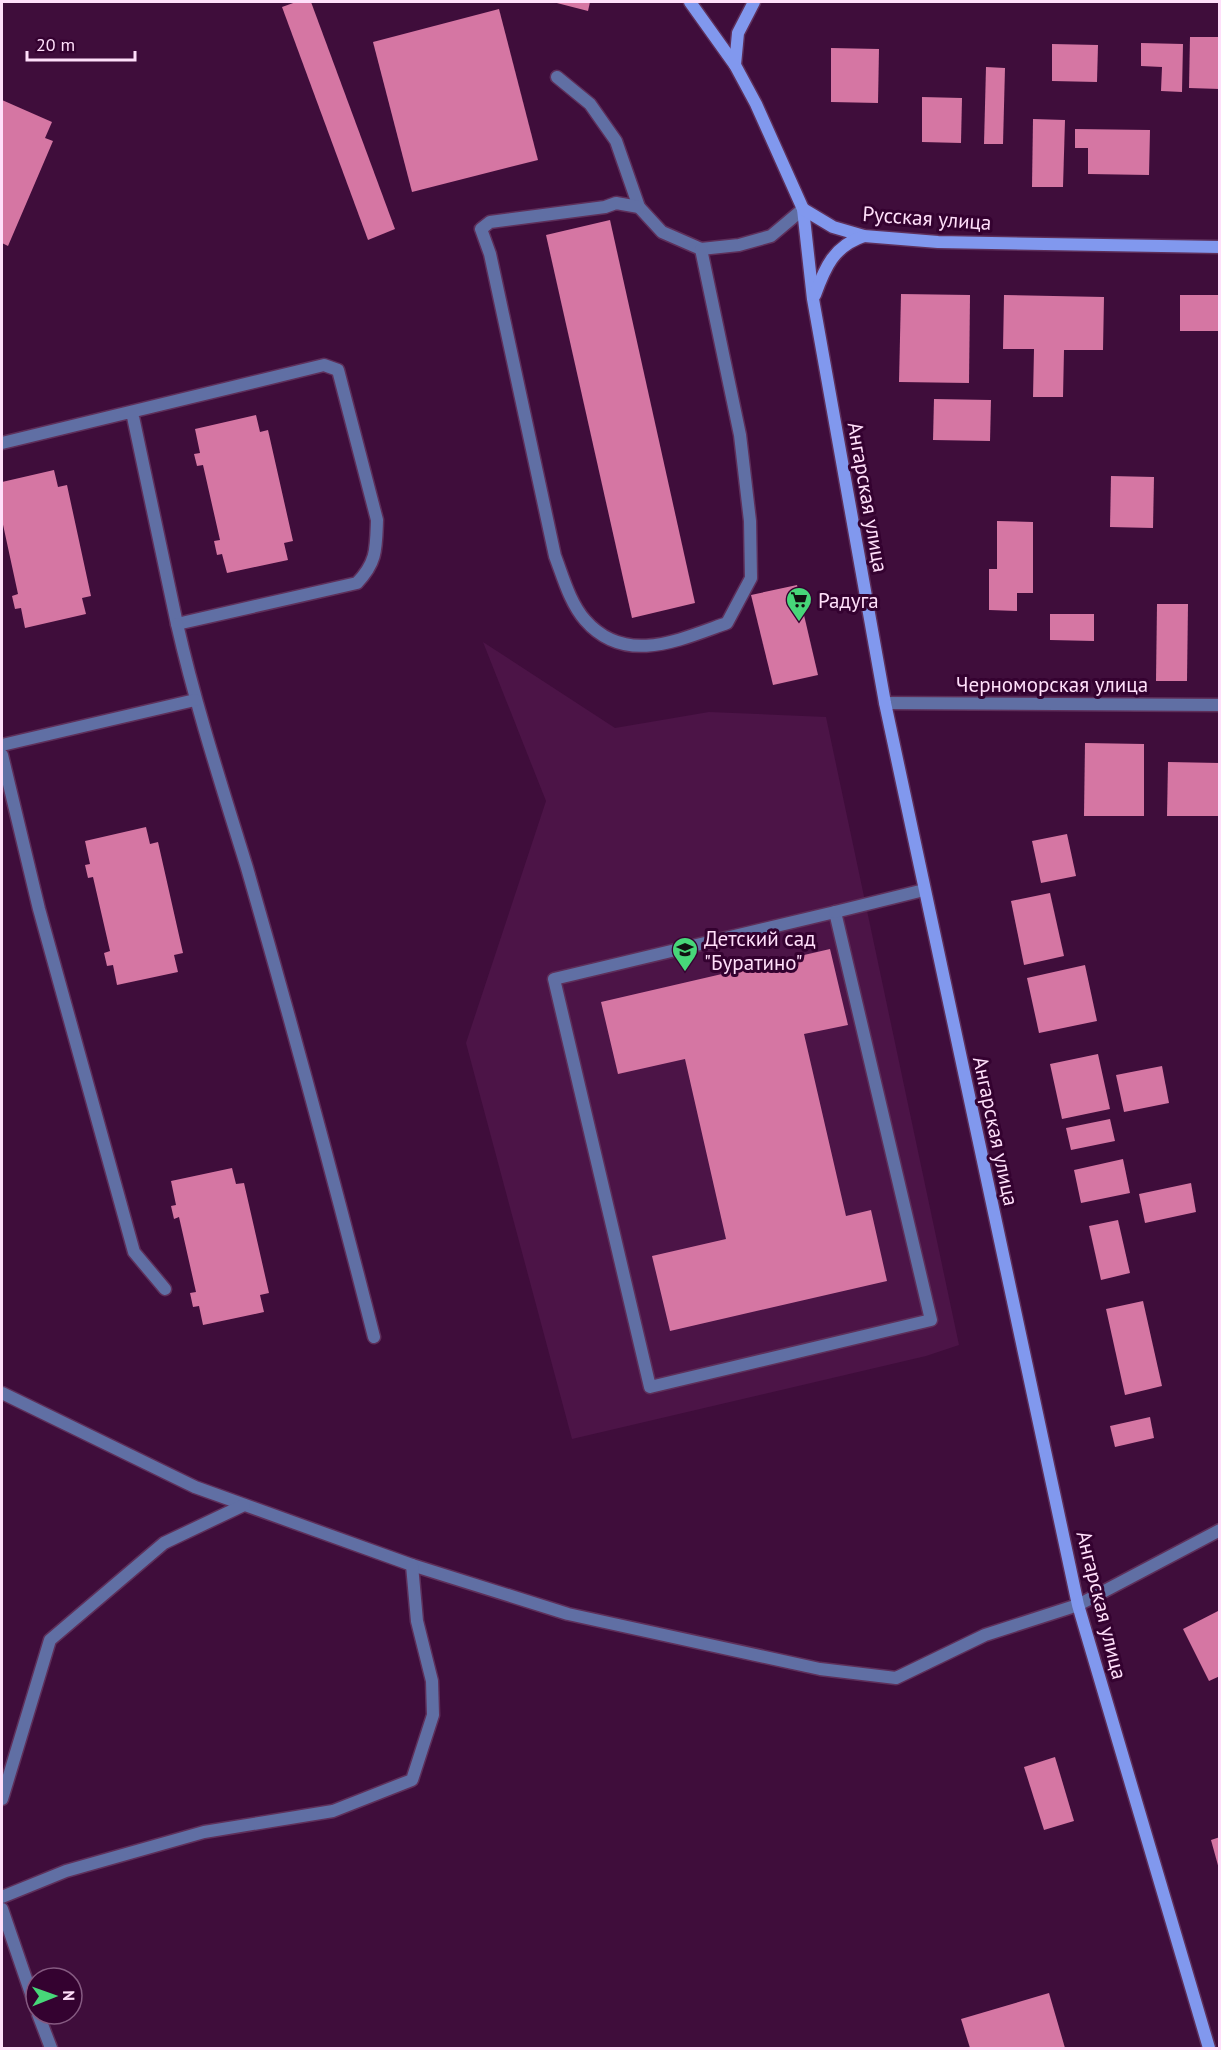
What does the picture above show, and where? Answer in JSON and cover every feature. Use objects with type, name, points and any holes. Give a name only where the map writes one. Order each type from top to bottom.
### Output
[{"type":"main road","points":[[690,2],[735,65],[756,104],[803,209]]},
{"type":"main road","points":[[735,65],[738,33],[754,2]]},
{"type":"main road","name":"Русская улица","points":[[803,209],[833,227],[864,236],[938,242],[1220,247]]},
{"type":"main road","name":"Ангарская улица","points":[[803,209],[813,299],[885,703],[1078,1605],[1209,2049]]},
{"type":"main road","points":[[813,299],[832,259],[847,241],[864,236]]},
{"type":"street","points":[[557,77],[590,104],[616,141],[639,207],[662,232],[701,249],[739,245],[771,236],[803,209]]},
{"type":"street","points":[[639,207],[616,203],[605,207],[490,222],[482,230],[490,254],[555,556],[570,596],[584,619],[609,641],[636,646],[676,641],[727,623],[751,578],[750,521],[740,435],[701,249]]},
{"type":"street","points":[[2,442],[324,365],[338,370],[377,520],[376,544],[370,569],[357,584],[177,624]]},
{"type":"street","points":[[132,412],[195,700],[294,1037],[374,1337]]},
{"type":"street","points":[[2,745],[195,700]]},
{"type":"street","name":"Черноморская улица","points":[[885,703],[1220,705]]},
{"type":"street","points":[[2,755],[39,909],[134,1252],[165,1289]]},
{"type":"street","points":[[835,912],[931,1320],[650,1387],[554,979],[924,890]]},
{"type":"street","points":[[2,1393],[195,1487],[412,1565],[568,1614],[820,1669],[896,1677],[985,1635],[1078,1605],[1220,1530]]},
{"type":"street","points":[[2,1799],[50,1640],[164,1543],[244,1505]]},
{"type":"street","points":[[2,1897],[66,1871],[204,1832],[333,1811],[412,1780],[433,1715],[432,1681],[417,1620],[412,1565]]},
{"type":"street","points":[[2,1909],[24,1973]]},
{"type":"street","points":[[42,2026],[51,2049]]},
{"type":"shaded area","name":"Детский сад \"Буратино\"","points":[[483,642],[615,728],[709,712],[826,717],[959,1345],[926,1356],[572,1439],[466,1043],[546,801]]},
{"type":"building","points":[[296,2],[311,2],[395,229],[368,240],[282,7]]},
{"type":"building","points":[[553,2],[590,2],[588,11]]},
{"type":"building","points":[[499,9],[538,160],[412,192],[373,42]]},
{"type":"building","points":[[1190,37],[1220,37],[1220,89],[1189,88]]},
{"type":"building","points":[[1141,43],[1183,44],[1182,92],[1161,91],[1162,67],[1141,66]]},
{"type":"building","points":[[1052,44],[1098,45],[1097,82],[1052,81]]},
{"type":"building","points":[[831,48],[879,49],[878,103],[831,102]]},
{"type":"building","points":[[986,67],[1005,68],[1003,144],[984,144]]},
{"type":"building","points":[[922,97],[962,98],[961,143],[922,142]]},
{"type":"building","points":[[2,100],[52,122],[45,138],[53,141],[8,246],[2,243]]},
{"type":"building","points":[[1033,119],[1065,120],[1063,187],[1032,187]]},
{"type":"building","points":[[1075,129],[1150,130],[1149,175],[1088,174],[1088,148],[1075,148]]},
{"type":"building","points":[[610,220],[695,603],[632,618],[546,235]]},
{"type":"building","points":[[901,294],[970,295],[969,383],[899,382]]},
{"type":"building","points":[[1004,295],[1104,297],[1103,350],[1064,350],[1063,397],[1033,397],[1034,349],[1003,349]]},
{"type":"building","points":[[1180,295],[1220,295],[1220,331],[1180,331]]},
{"type":"building","points":[[934,399],[991,400],[990,441],[933,440]]},
{"type":"building","points":[[256,415],[260,432],[268,430],[293,541],[284,543],[288,560],[227,573],[222,554],[217,555],[214,541],[220,540],[203,465],[197,466],[194,454],[200,453],[195,429]]},
{"type":"building","points":[[54,470],[58,487],[67,485],[91,596],[82,598],[86,614],[25,628],[21,608],[15,609],[12,596],[18,594],[2,520],[2,482]]},
{"type":"building","points":[[1111,476],[1154,477],[1153,528],[1110,527]]},
{"type":"building","points":[[997,521],[1033,522],[1033,593],[1017,593],[1017,611],[989,610],[989,569],[997,569]]},
{"type":"building","points":[[797,585],[818,675],[773,685],[751,595]]},
{"type":"building","points":[[1157,604],[1188,604],[1187,681],[1156,681]]},
{"type":"building","points":[[1050,614],[1094,614],[1094,641],[1050,640]]},
{"type":"building","points":[[1085,743],[1144,744],[1144,816],[1084,816]]},
{"type":"building","points":[[1168,762],[1220,763],[1220,816],[1167,816]]},
{"type":"building","points":[[146,827],[150,844],[158,842],[183,953],[174,955],[178,972],[117,985],[113,965],[107,966],[104,953],[110,951],[93,877],[88,878],[85,865],[90,864],[85,841]]},
{"type":"building","points":[[1067,834],[1076,876],[1041,883],[1032,841]]},
{"type":"building","points":[[1050,893],[1064,956],[1024,965],[1011,901]]},
{"type":"building","points":[[830,949],[848,1025],[804,1034],[846,1216],[871,1210],[887,1281],[670,1331],[652,1256],[726,1239],[685,1059],[618,1074],[601,1002]]},
{"type":"building","points":[[1085,965],[1097,1021],[1039,1033],[1027,978]]},
{"type":"building","points":[[1098,1054],[1110,1109],[1062,1119],[1050,1064]]},
{"type":"building","points":[[1162,1066],[1169,1103],[1124,1112],[1116,1075]]},
{"type":"building","points":[[1110,1119],[1115,1141],[1071,1150],[1066,1128]]},
{"type":"building","points":[[1123,1159],[1130,1193],[1081,1203],[1074,1170]]},
{"type":"building","points":[[232,1168],[236,1184],[244,1183],[269,1293],[260,1295],[264,1312],[203,1325],[199,1306],[193,1307],[190,1293],[196,1292],[179,1217],[174,1219],[171,1206],[176,1205],[171,1181]]},
{"type":"building","points":[[1191,1183],[1196,1212],[1145,1223],[1139,1194]]},
{"type":"building","points":[[1118,1220],[1130,1273],[1101,1280],[1089,1226]]},
{"type":"building","points":[[1143,1301],[1162,1386],[1125,1395],[1106,1309]]},
{"type":"building","points":[[1150,1417],[1154,1438],[1115,1447],[1110,1426]]},
{"type":"building","points":[[1220,1610],[1220,1676],[1209,1681],[1183,1629]]},
{"type":"building","points":[[1055,1757],[1074,1821],[1044,1830],[1024,1767]]},
{"type":"building","points":[[1220,1837],[1220,1869],[1219,1869],[1211,1840]]},
{"type":"building","points":[[1049,1993],[1065,2048],[970,2048],[961,2019]]},
{"type":"place","name":"Радуга","points":[[799,623]]},
{"type":"place","name":"Детский сад \"Буратино\"","points":[[685,973]]}]
